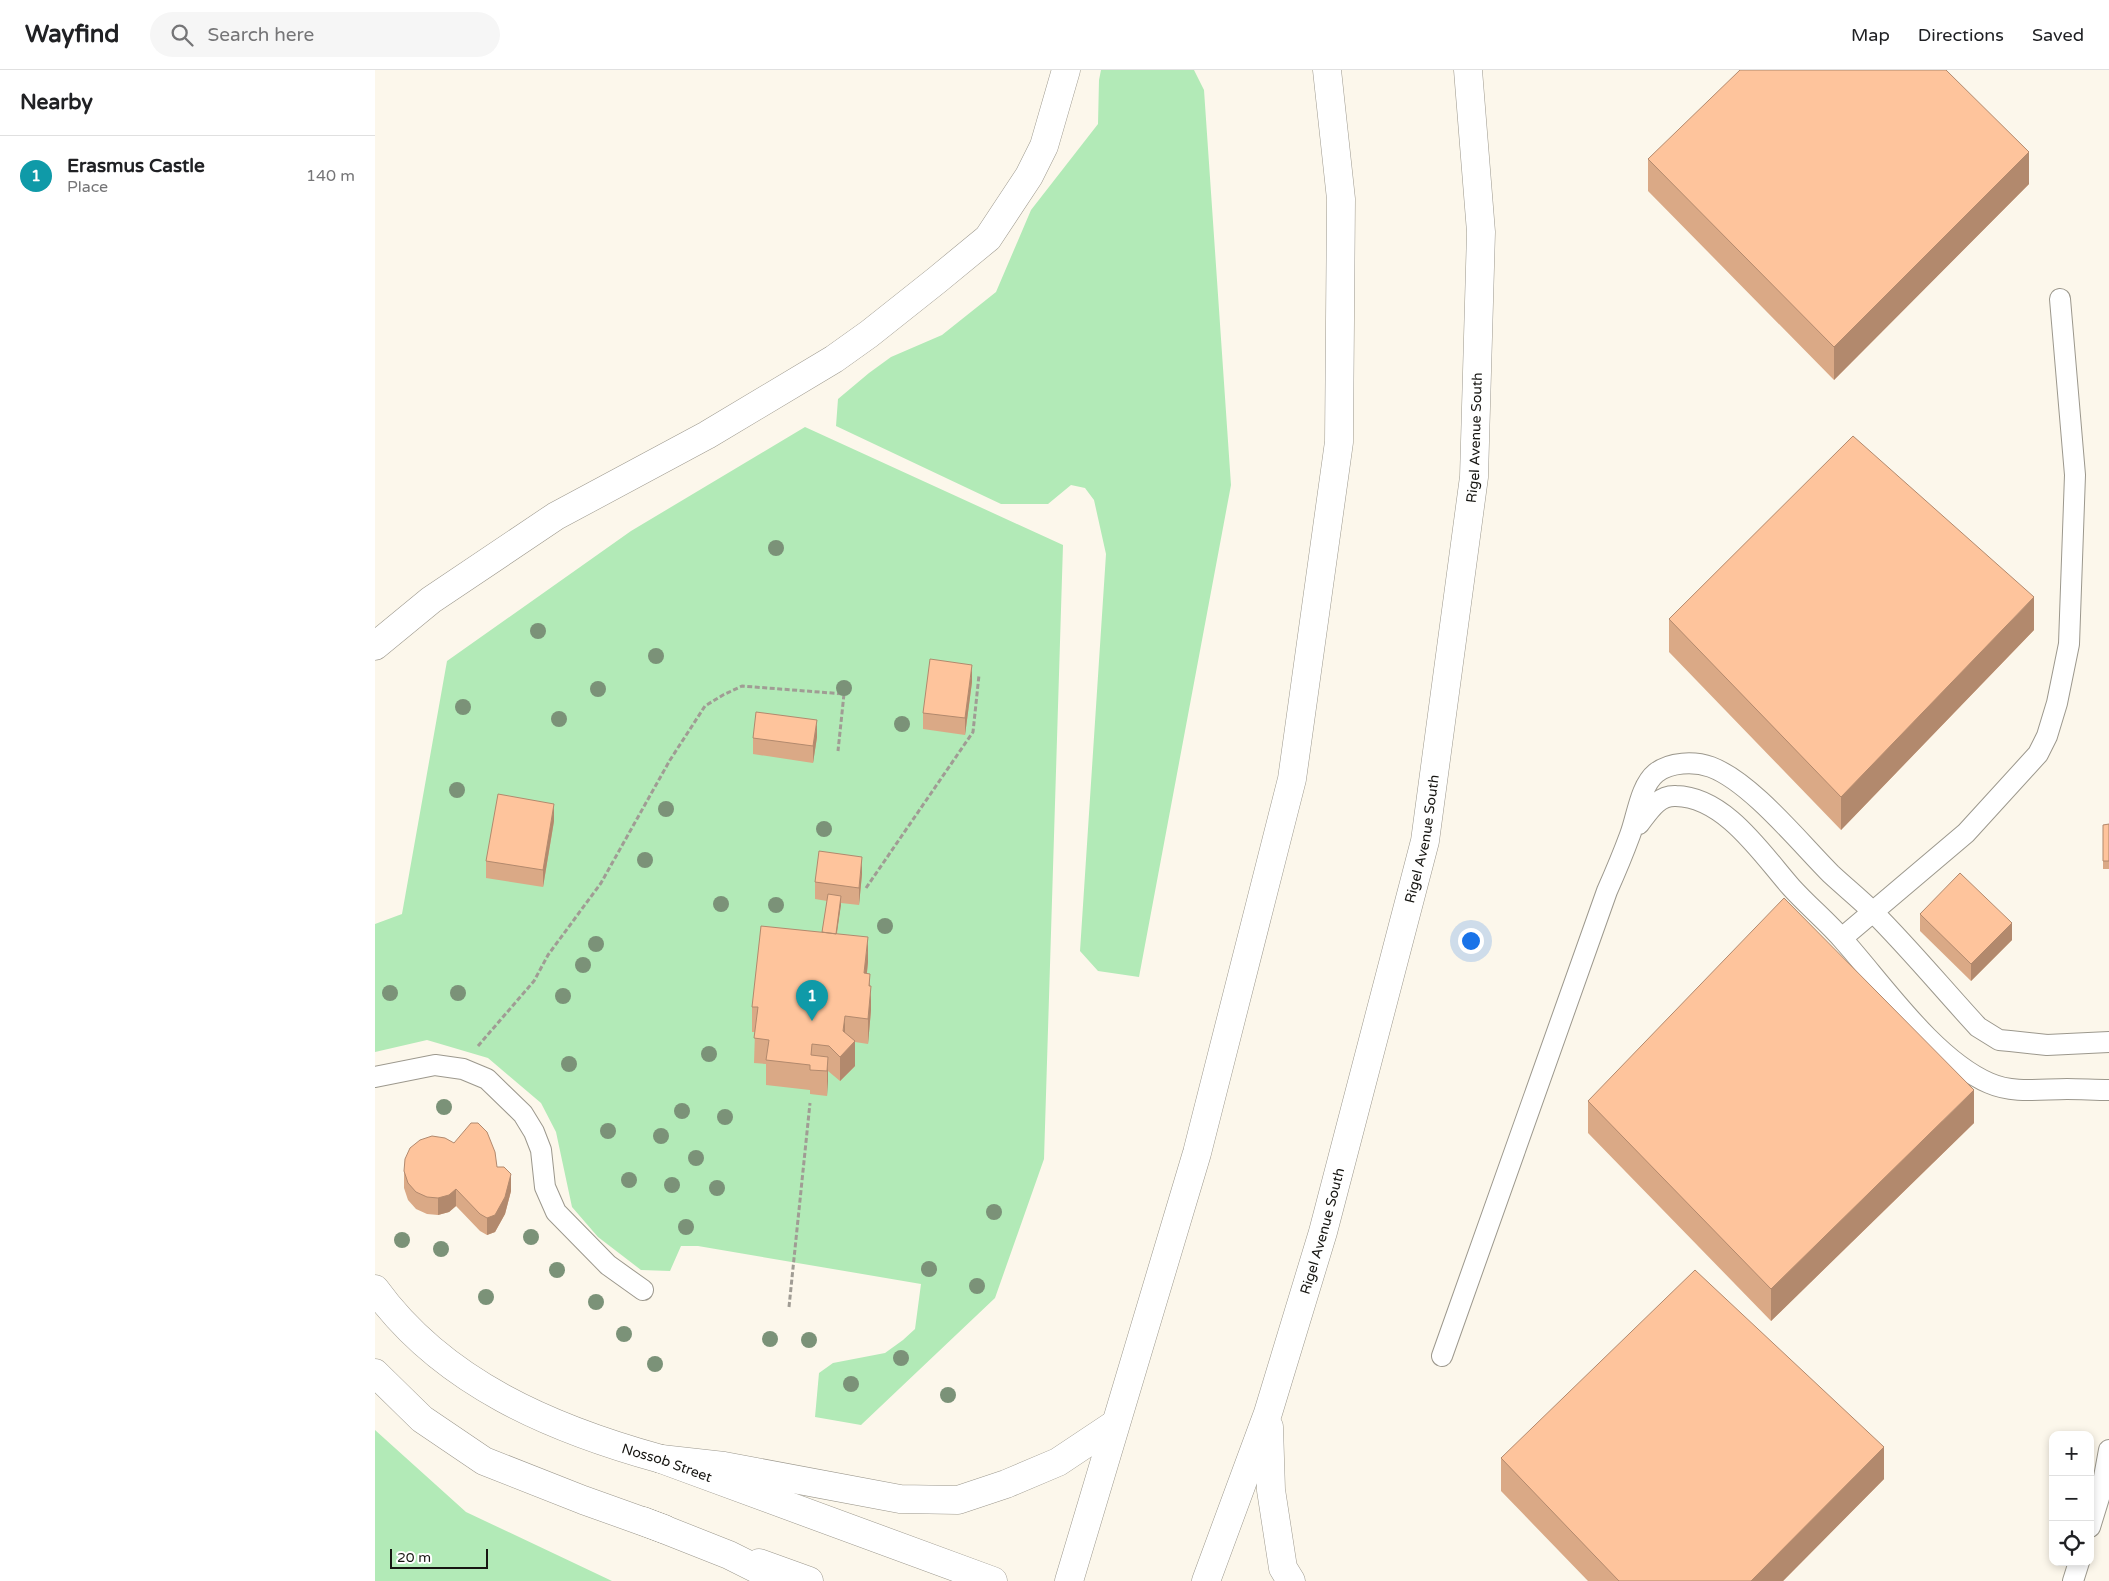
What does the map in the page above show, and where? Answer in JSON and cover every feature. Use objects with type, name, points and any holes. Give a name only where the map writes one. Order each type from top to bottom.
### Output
[{"type":"main road","points":[[375,646],[431,600],[556,516],[707,435],[834,359],[869,334],[988,238],[1029,176],[1044,146],[1066,70]]},
{"type":"main road","points":[[1069,1581],[1197,1152],[1293,779],[1339,442],[1341,198],[1327,70]]},
{"type":"main road","name":"Rigel Avenue South","points":[[1206,1581],[1268,1413],[1323,1232],[1425,841],[1474,477],[1481,232],[1468,70]]},
{"type":"main road","name":"Nossob Street","points":[[375,1289],[393,1313],[422,1343],[453,1368],[487,1390],[569,1430],[613,1446],[661,1460],[993,1581]]},
{"type":"main road","points":[[375,1373],[422,1419],[485,1461],[583,1500],[809,1581]]},
{"type":"main road","points":[[1268,1413],[1271,1490],[1283,1568],[1291,1581]]},
{"type":"main road","points":[[661,1460],[724,1466],[900,1498],[958,1500],[1006,1484],[1058,1462],[1115,1424]]},
{"type":"main road","points":[[643,1521],[729,1555],[781,1581]]},
{"type":"lane","points":[[1842,938],[1967,832],[2038,754],[2047,736],[2057,703],[2069,644],[2075,475],[2060,299]]},
{"type":"lane","points":[[1442,1356],[1607,891],[1630,835],[1645,788],[1656,773],[1679,764],[1693,763],[1711,767],[1740,784],[1807,848],[1831,874],[1873,912],[1978,1027],[1999,1040],[2047,1045],[2109,1042]]},
{"type":"lane","points":[[1630,835],[1656,803],[1667,797],[1676,796],[1698,800],[1719,810],[1735,824],[1803,900],[1842,938],[1933,1043],[1962,1067],[1989,1082],[2007,1088],[2028,1090],[2109,1090]]},
{"type":"lane","points":[[375,1077],[435,1065],[463,1069],[487,1079],[523,1114],[541,1150],[545,1187],[556,1212],[608,1265],[643,1290]]},
{"type":"lane","points":[[2092,1521],[2103,1488],[2109,1450]]},
{"type":"lane","points":[[2073,1581],[2078,1566]]},
{"type":"path","points":[[866,888],[973,732],[979,675]]},
{"type":"path","points":[[463,1069],[485,1036],[534,981],[548,955],[601,883],[669,760],[705,706],[742,686],[844,694],[838,751]]},
{"type":"path","points":[[789,1307],[810,1103]]},
{"type":"green space","points":[[1101,70],[1194,70],[1204,90],[1231,485],[1139,977],[1098,971],[1080,951],[1106,554],[1094,500],[1085,488],[1071,485],[1048,504],[1001,504],[836,426],[838,399],[869,373],[891,357],[942,335],[996,292],[1031,210],[1098,124]]},
{"type":"green space","points":[[805,427],[1063,545],[1044,1159],[995,1298],[861,1425],[815,1417],[819,1373],[833,1363],[885,1353],[903,1340],[915,1329],[921,1284],[698,1246],[681,1246],[670,1271],[641,1270],[598,1237],[572,1207],[556,1132],[541,1103],[488,1058],[427,1040],[375,1052],[375,924],[402,914],[447,661],[631,531]]},
{"type":"green space","points":[[375,1430],[466,1512],[612,1581],[375,1581]]},
{"type":"building","points":[[1740,70],[1946,70],[2029,152],[1834,347],[1648,159]]},
{"type":"building","points":[[1853,436],[2034,597],[1841,797],[1669,619]]},
{"type":"building","points":[[930,659],[972,665],[965,718],[923,713]]},
{"type":"building","points":[[756,712],[817,720],[813,746],[753,738]]},
{"type":"building","points":[[498,794],[554,804],[543,870],[486,861]]},
{"type":"building","points":[[2109,824],[2109,861],[2103,861],[2103,825]]},
{"type":"building","points":[[819,851],[862,857],[859,888],[815,882]]},
{"type":"building","points":[[1960,873],[2012,923],[1971,964],[1920,914]]},
{"type":"building","points":[[828,894],[841,896],[836,934],[822,932]]},
{"type":"building","points":[[1784,898],[1974,1090],[1771,1289],[1588,1101]]},
{"type":"building","points":[[761,926],[868,937],[864,973],[870,974],[869,986],[871,986],[868,1019],[845,1016],[843,1031],[855,1041],[840,1057],[829,1046],[812,1044],[811,1055],[828,1057],[827,1071],[810,1070],[810,1065],[766,1060],[769,1040],[754,1038],[758,1007],[752,1007]]},
{"type":"building","points":[[471,1123],[478,1123],[487,1132],[495,1152],[497,1167],[504,1167],[511,1174],[505,1197],[495,1215],[487,1218],[480,1214],[456,1189],[449,1195],[438,1198],[427,1197],[416,1192],[408,1183],[404,1171],[405,1159],[410,1148],[420,1140],[432,1136],[445,1138],[454,1143]]},
{"type":"building","points":[[1695,1270],[1884,1447],[1751,1581],[1619,1581],[1501,1458]]},
{"type":"place","name":"Erasmus Castle","points":[[812,1021]]}]
